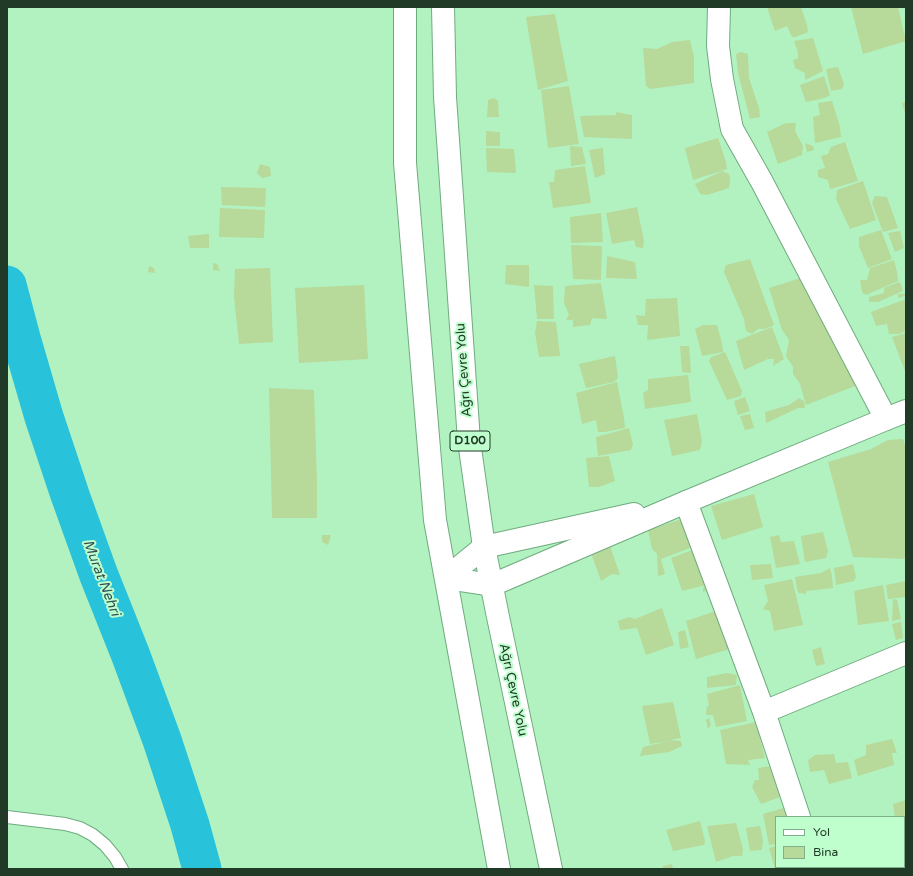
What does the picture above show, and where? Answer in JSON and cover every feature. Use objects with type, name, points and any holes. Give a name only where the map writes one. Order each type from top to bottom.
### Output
[{"type":"main road","points":[[404,7],[405,163],[435,520],[499,869]]},
{"type":"main road","name":"Ağrı Çevre Yolu","points":[[443,7],[446,97],[469,441],[484,547],[550,869]]},
{"type":"main road","points":[[719,7],[718,46],[722,79],[732,129],[762,182],[886,419]]},
{"type":"main road","points":[[446,578],[492,585],[686,502],[906,411]]},
{"type":"main road","points":[[446,578],[484,547],[686,502]]},
{"type":"main road","points":[[686,502],[764,712],[799,816]]},
{"type":"main road","points":[[764,712],[906,653]]},
{"type":"lane","points":[[7,817],[64,824],[80,828],[105,845],[115,857],[122,869]]},
{"type":"building","points":[[767,7],[801,7],[808,32],[792,37],[787,26],[775,31]]},
{"type":"building","points":[[851,7],[898,7],[906,41],[863,54]]},
{"type":"building","points":[[555,14],[568,81],[538,90],[526,17]]},
{"type":"building","points":[[813,38],[823,71],[805,80],[805,73],[795,68],[793,60],[798,58],[798,53],[794,41]]},
{"type":"building","points":[[690,40],[694,57],[694,83],[650,89],[646,86],[643,48],[657,49],[672,42]]},
{"type":"building","points":[[741,52],[748,54],[749,78],[759,108],[760,117],[750,119],[738,73],[736,54]]},
{"type":"building","points":[[838,67],[844,84],[842,89],[831,91],[826,69]]},
{"type":"building","points":[[824,76],[830,95],[825,98],[806,102],[800,85]]},
{"type":"building","points":[[569,86],[579,144],[548,148],[541,90]]},
{"type":"building","points":[[494,98],[498,101],[499,117],[487,117],[488,100]]},
{"type":"building","points":[[832,101],[840,127],[841,137],[815,143],[813,117],[820,115],[818,103]]},
{"type":"building","points":[[906,102],[906,116],[902,103]]},
{"type":"building","points":[[616,112],[632,115],[632,139],[584,137],[580,116],[616,115]]},
{"type":"building","points":[[786,123],[796,123],[795,131],[803,146],[802,155],[778,164],[767,132]]},
{"type":"building","points":[[486,131],[500,132],[500,146],[486,146]]},
{"type":"building","points":[[718,138],[727,169],[693,180],[685,148]]},
{"type":"building","points":[[845,142],[858,181],[830,189],[828,180],[818,177],[818,170],[825,168],[821,156],[828,154],[831,147]]},
{"type":"building","points":[[805,143],[813,146],[814,150],[807,152]]},
{"type":"building","points":[[570,146],[582,147],[586,164],[571,166]]},
{"type":"building","points":[[486,148],[514,149],[516,173],[487,172]]},
{"type":"building","points":[[603,148],[605,174],[595,178],[589,150]]},
{"type":"building","points":[[260,164],[270,167],[271,176],[262,178],[257,173]]},
{"type":"building","points":[[585,166],[591,203],[553,208],[549,182],[554,182],[555,170]]},
{"type":"building","points":[[722,171],[729,174],[729,188],[707,195],[700,194],[695,184]]},
{"type":"building","points":[[863,181],[876,220],[850,229],[836,199],[837,190]]},
{"type":"building","points":[[221,187],[266,188],[265,207],[222,205]]},
{"type":"building","points":[[875,196],[887,197],[898,228],[883,232],[872,203]]},
{"type":"building","points":[[637,207],[644,241],[643,248],[636,247],[634,240],[612,244],[606,213]]},
{"type":"building","points":[[220,208],[265,210],[264,238],[219,237]]},
{"type":"building","points":[[601,213],[603,242],[571,243],[570,217]]},
{"type":"building","points":[[881,230],[892,259],[868,268],[859,246],[859,237]]},
{"type":"building","points":[[900,231],[904,248],[895,252],[888,233]]},
{"type":"building","points":[[209,234],[209,248],[190,248],[188,236]]},
{"type":"building","points":[[571,245],[602,246],[601,280],[573,279]]},
{"type":"building","points":[[607,256],[635,262],[637,279],[606,278]]},
{"type":"building","points":[[750,259],[774,325],[765,329],[758,329],[752,334],[746,331],[744,319],[724,272],[726,265]]},
{"type":"building","points":[[894,260],[898,281],[866,295],[862,292],[860,280],[867,280],[870,268]]},
{"type":"building","points":[[213,263],[217,264],[220,271],[213,270]]},
{"type":"building","points":[[506,265],[529,265],[529,287],[505,284]]},
{"type":"building","points":[[149,266],[154,268],[155,273],[148,272]]},
{"type":"building","points":[[270,268],[273,342],[239,344],[234,297],[235,269]]},
{"type":"building","points":[[801,278],[856,379],[855,386],[806,405],[800,384],[793,374],[793,367],[786,356],[789,340],[782,330],[769,288]]},
{"type":"building","points":[[899,282],[903,291],[878,302],[869,302],[869,297],[884,293],[884,288]]},
{"type":"building","points":[[601,283],[607,319],[592,318],[590,325],[573,327],[573,320],[566,320],[569,315],[564,303],[565,286]]},
{"type":"building","points":[[364,285],[368,359],[299,363],[295,288]]},
{"type":"building","points":[[534,285],[553,286],[554,319],[537,319]]},
{"type":"building","points":[[898,294],[906,294],[906,296],[898,298]]},
{"type":"building","points":[[677,298],[680,336],[647,340],[648,325],[638,325],[636,315],[645,316],[646,299]]},
{"type":"building","points":[[906,299],[906,331],[899,334],[889,334],[887,324],[876,326],[871,312]]},
{"type":"building","points":[[537,321],[556,322],[560,356],[539,357],[535,333]]},
{"type":"building","points":[[703,325],[717,325],[723,352],[702,356],[695,329]]},
{"type":"building","points":[[772,327],[784,359],[773,366],[774,359],[768,359],[744,370],[736,341]]},
{"type":"building","points":[[906,333],[906,370],[905,371],[892,337]]},
{"type":"building","points":[[680,346],[689,346],[691,373],[682,372]]},
{"type":"building","points":[[725,352],[742,391],[741,396],[727,400],[709,361],[711,357]]},
{"type":"building","points":[[615,356],[618,378],[614,382],[586,388],[579,364]]},
{"type":"building","points":[[688,375],[691,402],[645,409],[643,393],[648,390],[648,379]]},
{"type":"building","points":[[617,382],[625,428],[598,432],[596,420],[582,424],[576,393]]},
{"type":"building","points":[[269,388],[314,390],[317,518],[272,518]]},
{"type":"building","points":[[745,397],[750,411],[738,415],[734,401]]},
{"type":"building","points":[[799,398],[804,401],[805,408],[798,408],[766,423],[765,412],[789,405]]},
{"type":"building","points":[[697,414],[702,441],[700,450],[672,456],[664,420]]},
{"type":"building","points":[[750,414],[754,428],[745,430],[740,416]]},
{"type":"building","points":[[629,428],[633,445],[631,450],[598,456],[596,437]]},
{"type":"building","points":[[903,439],[906,448],[906,559],[853,557],[828,462],[871,449],[888,440]]},
{"type":"building","points":[[609,456],[615,481],[599,487],[589,487],[586,458]]},
{"type":"building","points":[[754,494],[763,527],[722,540],[711,506]]},
{"type":"building","points":[[682,519],[690,548],[661,559],[665,574],[658,576],[657,554],[652,549],[648,530]]},
{"type":"building","points":[[823,532],[828,551],[826,558],[805,562],[801,536]]},
{"type":"building","points":[[322,535],[331,535],[328,545],[322,542]]},
{"type":"building","points":[[779,535],[781,542],[794,541],[800,564],[776,568],[770,537]]},
{"type":"building","points":[[609,543],[620,575],[612,574],[601,581],[590,550]]},
{"type":"building","points":[[695,549],[706,585],[682,591],[671,558]]},
{"type":"building","points":[[771,564],[773,578],[752,580],[750,565]]},
{"type":"building","points":[[853,564],[856,577],[854,581],[836,585],[834,568]]},
{"type":"building","points":[[830,568],[833,588],[806,591],[806,594],[799,593],[795,577],[821,573]]},
{"type":"building","points":[[792,579],[803,625],[774,631],[770,611],[763,609],[768,601],[764,585]]},
{"type":"building","points":[[906,581],[906,597],[888,599],[886,585]]},
{"type":"building","points":[[708,585],[710,590],[703,592],[703,588]]},
{"type":"building","points":[[883,585],[889,621],[858,625],[854,591]]},
{"type":"building","points":[[893,599],[897,600],[901,619],[892,621]]},
{"type":"building","points":[[662,608],[674,645],[646,655],[637,628],[620,630],[618,621],[629,617],[635,619]]},
{"type":"building","points":[[719,610],[730,649],[696,659],[686,621]]},
{"type":"building","points":[[901,622],[903,638],[896,640],[892,624]]},
{"type":"building","points":[[685,630],[689,647],[680,649],[678,632]]},
{"type":"building","points":[[821,647],[825,664],[816,666],[812,650]]},
{"type":"building","points":[[727,673],[737,675],[736,685],[707,688],[707,677]]},
{"type":"building","points":[[740,685],[747,721],[716,727],[713,715],[706,715],[707,706],[709,706],[707,694]]},
{"type":"building","points":[[673,702],[681,738],[670,740],[681,741],[682,746],[669,752],[640,756],[643,747],[669,741],[650,744],[642,706]]},
{"type":"building","points":[[709,718],[711,725],[708,729],[706,720]]},
{"type":"building","points":[[756,722],[765,758],[748,760],[750,765],[726,764],[720,730]]},
{"type":"building","points":[[892,739],[897,753],[892,753],[894,765],[858,776],[854,760],[866,755],[866,745]]},
{"type":"building","points":[[834,754],[836,763],[848,762],[852,778],[829,784],[824,770],[810,772],[808,760],[815,755]]},
{"type":"building","points":[[771,766],[781,793],[780,797],[761,804],[752,787],[755,780],[759,780],[758,768]]},
{"type":"building","points":[[906,800],[905,842],[905,816],[895,816],[893,804]]},
{"type":"building","points":[[787,807],[790,816],[775,816],[775,844],[769,845],[763,814]]},
{"type":"building","points":[[700,821],[705,841],[704,845],[673,851],[666,830]]},
{"type":"building","points":[[736,823],[743,849],[742,856],[733,856],[716,862],[707,826]]},
{"type":"building","points":[[760,826],[763,840],[762,850],[750,851],[746,828]]},
{"type":"building","points":[[905,844],[906,869],[902,869],[905,868]]},
{"type":"building","points":[[775,846],[775,868],[805,869],[775,869],[769,848]]},
{"type":"building","points":[[672,864],[673,869],[663,869],[663,866]]},
{"type":"waterway","name":"Murat Nehri","points":[[7,285],[44,417],[70,495],[98,573],[162,740],[190,825],[202,869]]}]
